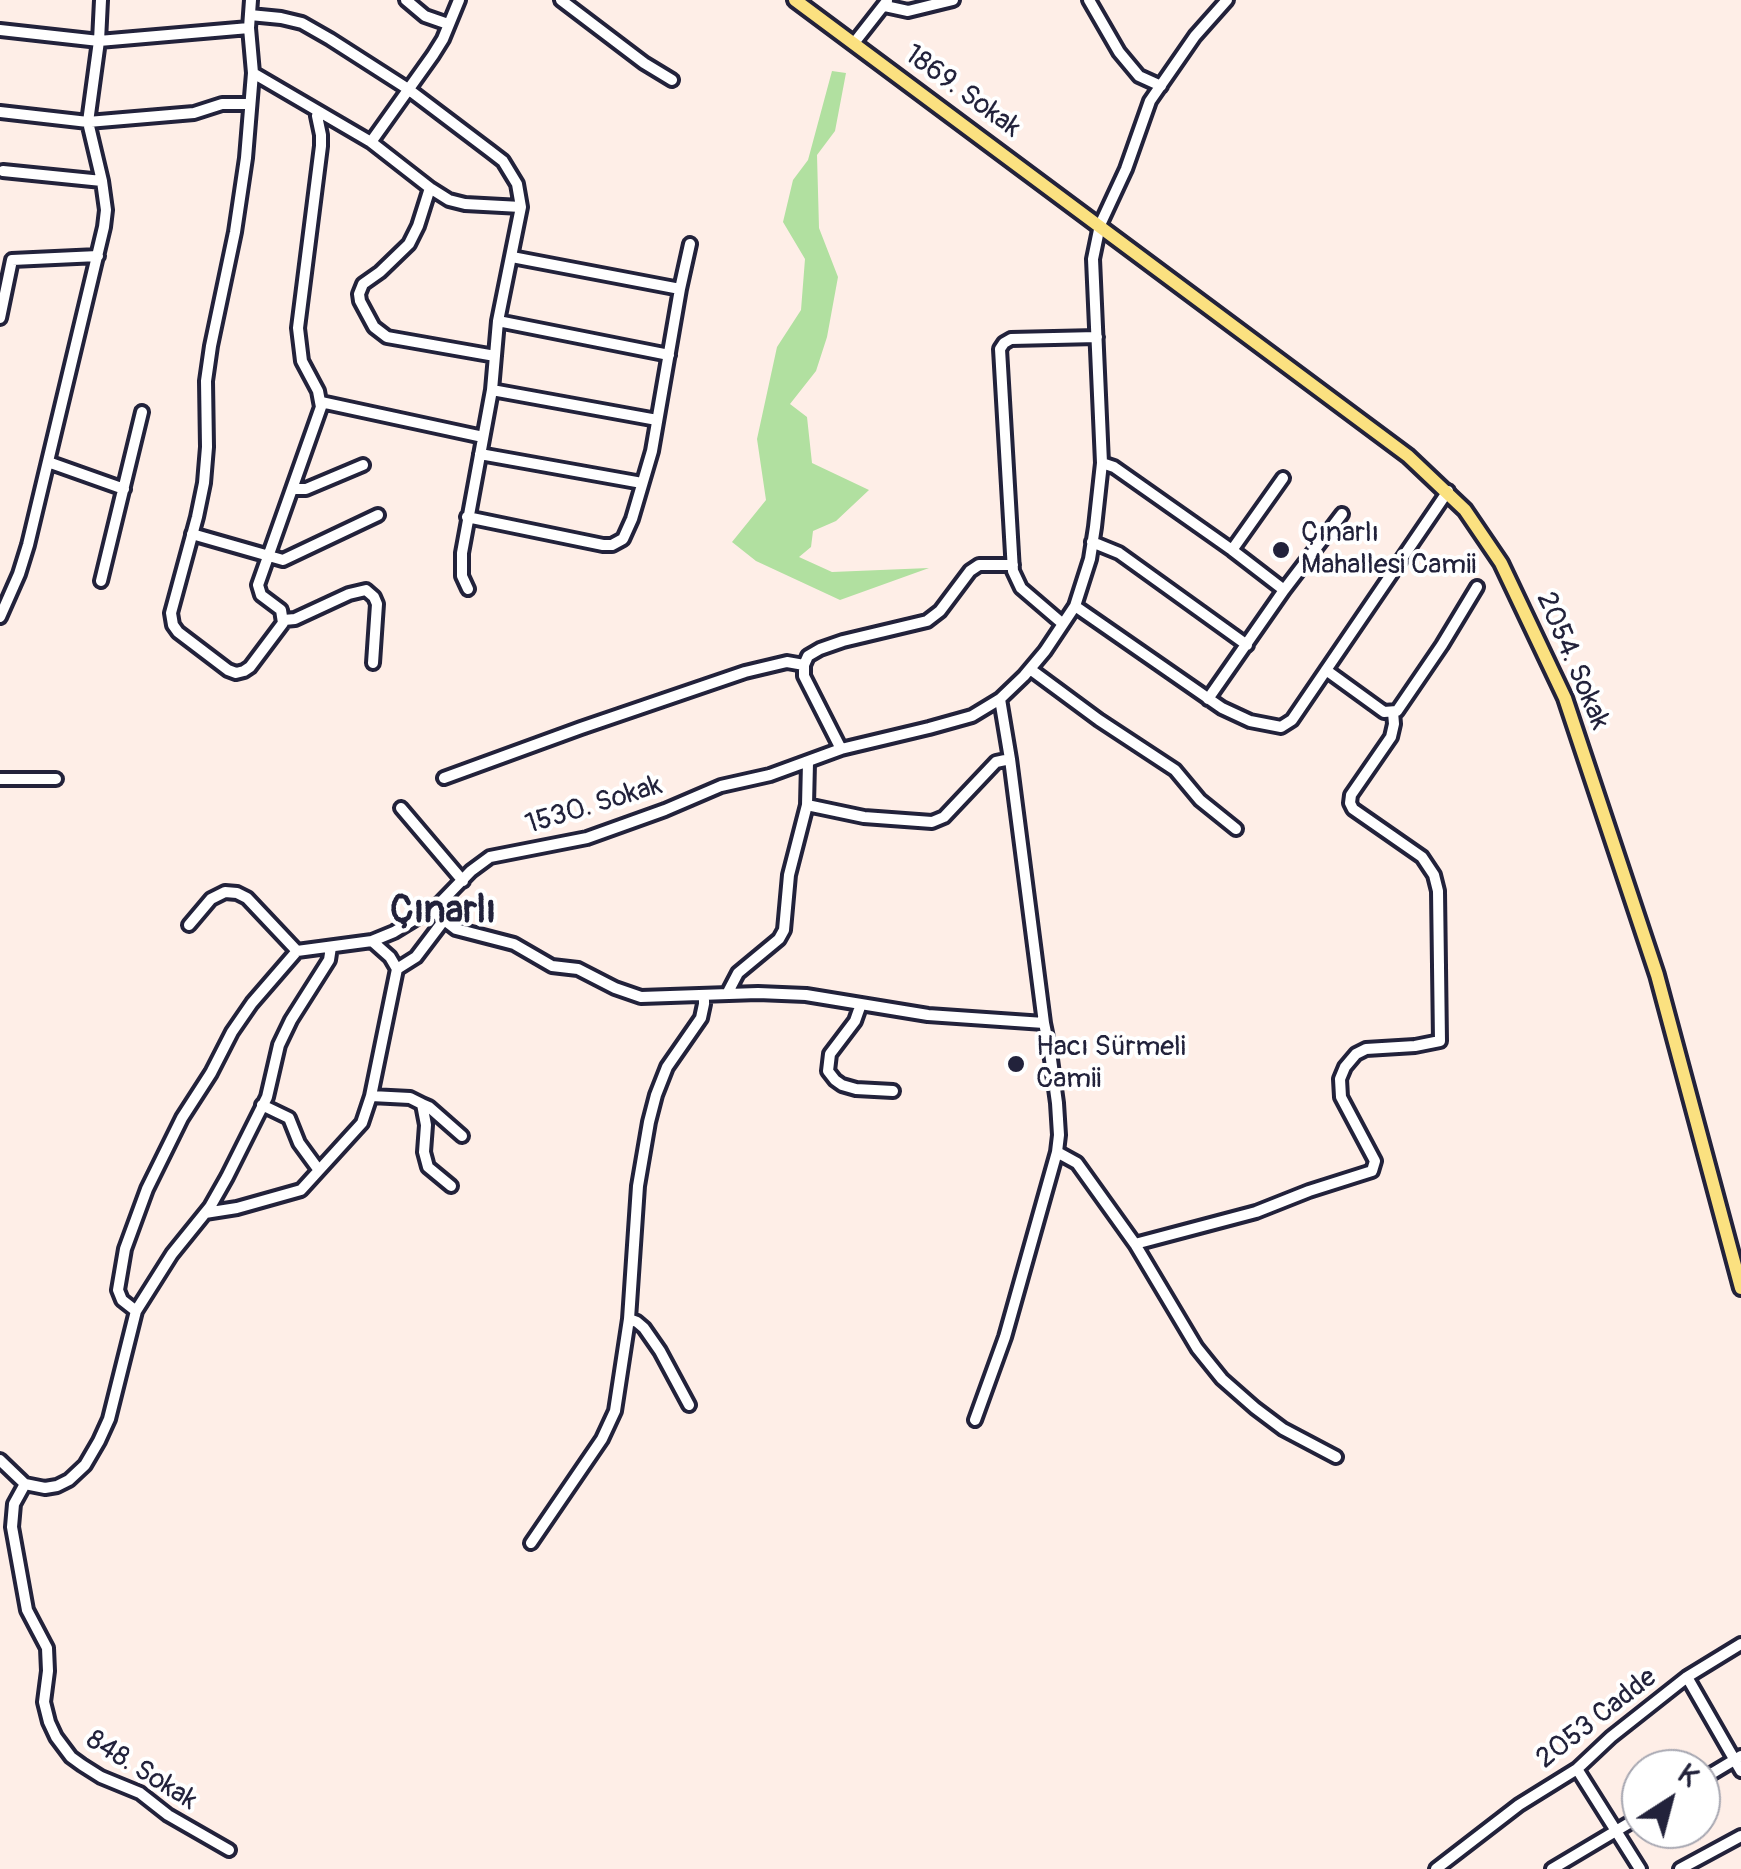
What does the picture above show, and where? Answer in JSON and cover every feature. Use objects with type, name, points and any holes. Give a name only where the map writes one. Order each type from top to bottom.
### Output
[{"type":"main road","name":"1869. Sokak","points":[[804,3],[1100,225]]},
{"type":"main road","name":"2054. Sokak","points":[[1100,225],[1408,456],[1465,510],[1501,562],[1565,698],[1657,974],[1741,1288]]},
{"type":"street","points":[[0,617],[24,560],[106,210],[88,122],[101,0]]},
{"type":"street","points":[[251,0],[253,73],[246,158],[236,232],[210,346],[204,483],[171,613],[178,632],[228,670],[240,672],[250,666],[284,620],[281,610],[263,598],[258,586],[320,412],[318,391],[302,361],[298,328],[318,171],[318,112]]},
{"type":"street","points":[[406,0],[425,16],[448,24]]},
{"type":"street","points":[[370,142],[433,55],[459,0]]},
{"type":"street","points":[[561,0],[672,80]]},
{"type":"street","points":[[854,43],[886,3],[908,11],[954,0]]},
{"type":"street","points":[[1089,0],[1119,52],[1139,76],[1161,86]]},
{"type":"street","name":"1530. Sokak","points":[[297,951],[372,941],[394,932],[430,910],[490,858],[588,838],[721,786],[808,763],[840,748],[972,716],[1000,699],[1030,669],[1075,606],[1092,542],[1102,463],[1093,259],[1100,225],[1126,169],[1150,101],[1195,36],[1226,0]]},
{"type":"street","points":[[250,15],[302,24],[408,89],[503,161],[517,184],[521,208],[498,321],[492,390],[461,564],[468,589]]},
{"type":"street","points":[[0,30],[99,41],[249,28]]},
{"type":"street","points":[[253,73],[370,142],[449,200],[521,208]]},
{"type":"street","points":[[0,112],[88,122],[194,113],[222,104],[250,104]]},
{"type":"street","points":[[0,184],[2,171],[102,181]]},
{"type":"street","points":[[430,188],[408,244],[362,284],[360,301],[374,326],[386,337],[495,356]]},
{"type":"street","points":[[467,517],[612,545],[620,542],[632,519],[642,484],[690,244]]},
{"type":"street","points":[[0,318],[6,259],[98,256]]},
{"type":"street","points":[[512,257],[680,289]]},
{"type":"street","points":[[498,321],[669,355]]},
{"type":"street","points":[[1062,624],[1021,588],[1012,565],[1000,349],[1011,339],[1097,338]]},
{"type":"street","points":[[492,390],[657,420]]},
{"type":"street","points":[[321,402],[483,437]]},
{"type":"street","points":[[101,581],[142,412]]},
{"type":"street","points":[[480,454],[642,484]]},
{"type":"street","points":[[48,462],[124,489]]},
{"type":"street","points":[[1102,463],[1114,467],[1284,590]]},
{"type":"street","points":[[292,488],[306,489],[362,465]]},
{"type":"street","points":[[1232,550],[1283,478]]},
{"type":"street","points":[[1075,606],[1240,718],[1281,727],[1292,720],[1448,491]]},
{"type":"street","points":[[1208,699],[1342,514]]},
{"type":"street","points":[[192,534],[287,560],[378,516]]},
{"type":"street","points":[[1092,542],[1118,553],[1247,644]]},
{"type":"street","points":[[840,748],[804,676],[808,656],[820,649],[927,621],[970,570],[979,565],[1012,565]]},
{"type":"street","points":[[1326,670],[1380,709],[1393,712],[1403,705],[1478,586]]},
{"type":"street","points":[[284,620],[366,590],[377,604],[373,663]]},
{"type":"street","points":[[444,778],[746,672],[787,662],[804,665]]},
{"type":"street","points":[[1030,669],[1175,770],[1200,800],[1236,829]]},
{"type":"street","points":[[975,1420],[1005,1337],[1058,1135],[1057,1103],[1000,699]]},
{"type":"street","points":[[1135,1244],[1256,1212],[1372,1171],[1376,1161],[1342,1097],[1340,1079],[1345,1066],[1366,1049],[1440,1041],[1438,891],[1434,875],[1422,858],[1350,803],[1351,795],[1392,734],[1393,712]]},
{"type":"street","points":[[806,804],[864,816],[932,822],[944,817],[996,762],[1010,759]]},
{"type":"street","points":[[727,994],[745,965],[784,930],[789,875],[806,804],[808,763]]},
{"type":"street","points":[[0,779],[56,779]]},
{"type":"street","points":[[401,808],[463,881]]},
{"type":"street","points":[[136,1311],[122,1300],[118,1290],[125,1249],[146,1189],[232,1032],[297,951],[247,898],[237,893],[225,892],[212,900],[190,925]]},
{"type":"street","points":[[430,910],[456,929],[514,944],[552,966],[578,969],[641,997],[806,995],[928,1015],[1044,1024]]},
{"type":"street","points":[[397,968],[416,957],[444,920]]},
{"type":"street","points":[[205,1213],[302,1190],[362,1123],[397,968],[372,941]]},
{"type":"street","points":[[0,1460],[25,1484],[45,1488],[69,1480],[85,1465],[110,1419],[136,1311],[227,1177],[271,1084],[279,1045],[328,960],[331,947]]},
{"type":"street","points":[[531,1543],[612,1420],[629,1319],[638,1186],[649,1122],[667,1067],[701,1018],[704,995]]},
{"type":"street","points":[[861,1004],[855,1021],[830,1054],[828,1071],[842,1085],[893,1091]]},
{"type":"street","points":[[370,1096],[410,1098],[428,1106],[462,1136]]},
{"type":"street","points":[[422,1104],[428,1168],[451,1186]]},
{"type":"street","points":[[262,1106],[289,1118],[299,1143],[318,1169]]},
{"type":"street","points":[[1056,1152],[1076,1163],[1135,1244],[1197,1348],[1222,1379],[1283,1429],[1336,1457]]},
{"type":"street","points":[[629,1319],[644,1328],[660,1351],[688,1405]]},
{"type":"street","name":"848. Sokak","points":[[25,1484],[14,1504],[12,1527],[28,1610],[47,1648],[44,1702],[56,1738],[71,1757],[100,1777],[140,1793],[168,1815],[229,1850]]},
{"type":"street","name":"2053 Cadde","points":[[1436,1869],[1519,1805],[1577,1769],[1687,1677],[1741,1644]]},
{"type":"street","points":[[1687,1677],[1738,1758],[1741,1771]]},
{"type":"street","points":[[1577,1769],[1640,1869]]},
{"type":"street","points":[[1552,1869],[1621,1828]]},
{"type":"street","points":[[1680,1869],[1741,1836]]},
{"type":"green space","points":[[832,71],[846,73],[835,131],[817,155],[819,228],[838,277],[816,371],[790,404],[807,417],[812,463],[869,490],[836,521],[813,531],[811,547],[799,557],[832,572],[929,568],[840,600],[756,561],[732,542],[766,500],[757,439],[777,347],[801,310],[805,259],[783,222],[793,180],[808,160]]},
{"type":"place","name":"Çınarlı Mahallesi Camii","points":[[1281,550]]},
{"type":"place","name":"Hacı Sürmeli Camii","points":[[1016,1064]]},
{"type":"district","name":"Çınarlı","points":[[443,912]]}]
